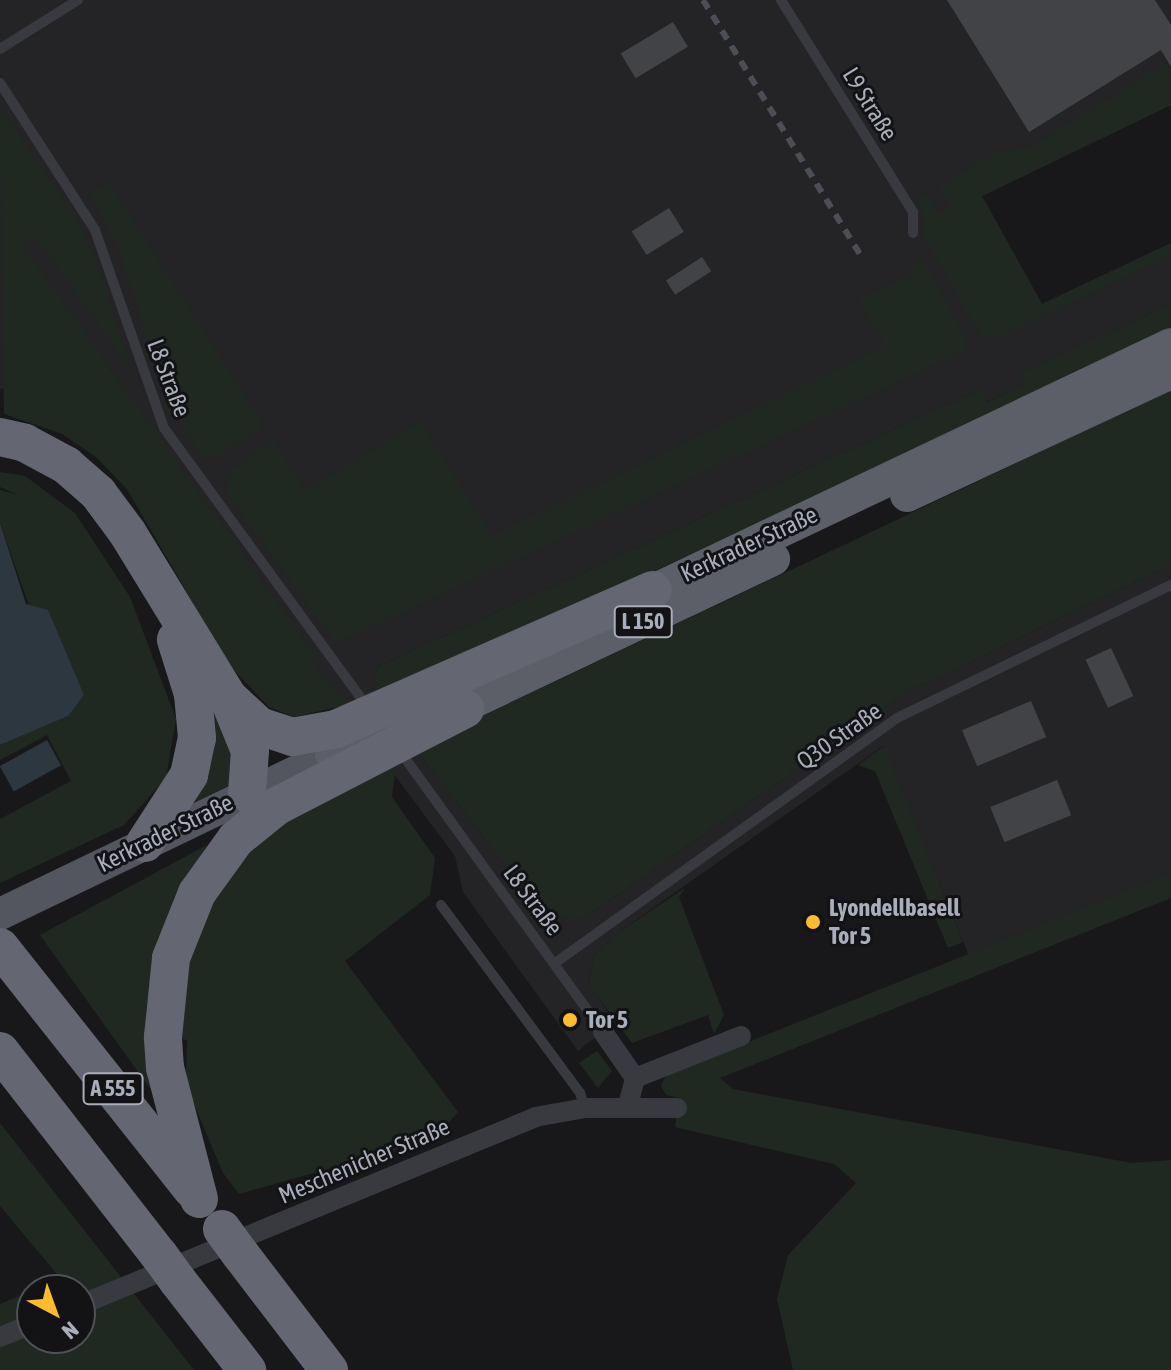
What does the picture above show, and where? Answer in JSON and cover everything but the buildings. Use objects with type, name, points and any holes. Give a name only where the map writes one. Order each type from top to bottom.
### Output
[{"type":"highway","name":"Kerkrader Straße","points":[[332,754],[653,590],[1171,345]]},
{"type":"highway","name":"Kerkrader Straße","points":[[332,754],[465,709],[1171,372]]},
{"type":"highway","points":[[0,437],[25,443],[66,465],[98,493],[228,697],[250,751],[247,793]]},
{"type":"highway","points":[[228,697],[259,726],[292,737],[336,729],[653,590]]},
{"type":"highway","points":[[145,843],[189,775],[197,738],[193,694],[162,595]]},
{"type":"highway","points":[[199,1199],[165,1068],[163,1037],[171,958],[197,893],[236,839],[277,806],[465,709]]},
{"type":"highway","points":[[0,938],[27,980]]},
{"type":"highway","name":"A 555","points":[[0,947],[329,1370]]},
{"type":"highway","name":"A 555","points":[[0,1051],[247,1370]]},
{"type":"main road","name":"Kerkrader Straße","points":[[0,914],[332,754]]},
{"type":"street","points":[[603,1032],[635,1078],[628,1105]]},
{"type":"street","points":[[635,1078],[741,1036]]},
{"type":"street","name":"Meschenicher Straße","points":[[96,1298],[535,1117],[585,1108],[628,1105],[677,1108]]},
{"type":"lane","points":[[0,49],[78,0]]},
{"type":"lane","name":"L9 Straße","points":[[781,0],[913,212],[913,233]]},
{"type":"lane","name":"L8 Straße","points":[[0,83],[95,230],[164,428],[366,705]]},
{"type":"lane","name":"Q30 Straße","points":[[555,963],[897,718],[1171,585]]},
{"type":"lane","name":"L8 Straße","points":[[402,754],[603,1032]]},
{"type":"lane","points":[[441,905],[580,1093],[585,1108]]},
{"type":"shaded area","points":[[0,0],[1171,0],[1171,105],[982,196],[1042,304],[1171,243],[1171,304],[1020,374],[1025,386],[986,402],[979,390],[379,666],[373,677],[415,748],[532,900],[554,913],[587,916],[909,691],[1171,565],[1171,873],[969,956],[883,746],[619,932],[593,958],[589,984],[615,1022],[578,1051],[463,892],[455,856],[311,663],[110,368],[0,389]]},
{"type":"shaded area","points":[[1167,63],[1171,105],[982,196],[1042,304],[1171,243],[1171,255],[996,338],[980,334],[923,234],[926,221],[916,200],[925,194],[939,214],[951,207],[939,186],[1000,150],[1029,148]]},
{"type":"shaded area","points":[[0,108],[76,218],[97,264],[130,368],[35,235],[22,245],[316,657],[312,663],[347,705],[294,717],[269,707],[229,665],[127,489],[96,457],[62,434],[4,414]]},
{"type":"shaded area","points":[[109,183],[264,426],[214,458],[202,458],[165,395],[119,248],[91,193]]},
{"type":"shaded area","points":[[920,256],[968,342],[966,350],[353,635],[334,641],[226,492],[231,470],[273,440],[305,491],[420,422],[492,536],[886,346],[858,300],[909,276]]},
{"type":"shaded area","points":[[1171,304],[1171,329],[383,698],[373,677],[379,666],[979,390],[987,402],[1024,386],[1019,374]]},
{"type":"shaded area","points":[[1171,390],[1171,565],[909,691],[587,916],[572,920],[532,900],[415,748]]},
{"type":"shaded area","points":[[0,472],[25,476],[75,513],[130,597],[176,719],[166,778],[124,825],[0,883],[0,819],[71,781],[47,735],[0,760],[0,745],[68,716],[0,523],[0,490],[18,495],[0,487]]},
{"type":"shaded area","points":[[0,523],[26,604],[48,610],[84,695],[68,716],[0,745]]},
{"type":"shaded area","points":[[206,694],[233,726],[238,781],[195,802]]},
{"type":"shaded area","points":[[47,740],[61,765],[14,792],[0,766]]},
{"type":"shaded area","points":[[884,746],[963,942],[948,948],[875,771],[858,765]]},
{"type":"shaded area","points":[[388,761],[395,771],[392,797],[435,858],[430,895],[345,961],[458,1112],[434,1139],[239,1194],[223,1173],[186,1085],[187,1040],[177,1038],[197,918],[276,820]]},
{"type":"shaded area","points":[[207,845],[162,937],[146,1008],[156,1097],[40,935]]},
{"type":"shaded area","points":[[1171,873],[1171,898],[720,1078],[733,1089],[1132,1163],[1171,1160],[1171,1370],[793,1370],[777,1299],[788,1255],[856,1183],[834,1164],[675,1127],[680,1098],[666,1095],[661,1086],[666,1075]]},
{"type":"shaded area","points":[[685,888],[679,897],[724,1015],[714,1034],[708,1015],[632,1043],[589,985],[593,958],[619,932]]},
{"type":"shaded area","points":[[597,1051],[612,1071],[598,1088],[579,1063]]},
{"type":"shaded area","points":[[0,1123],[194,1370],[0,1370],[0,1304],[16,1298],[16,1354],[96,1354],[96,1274],[57,1274],[0,1206]]},
{"type":"railway","points":[[703,0],[863,259]]},
{"type":"place","name":"Lyondellbasell Tor 5","points":[[813,922]]},
{"type":"place","name":"Tor 5","points":[[570,1020]]}]
